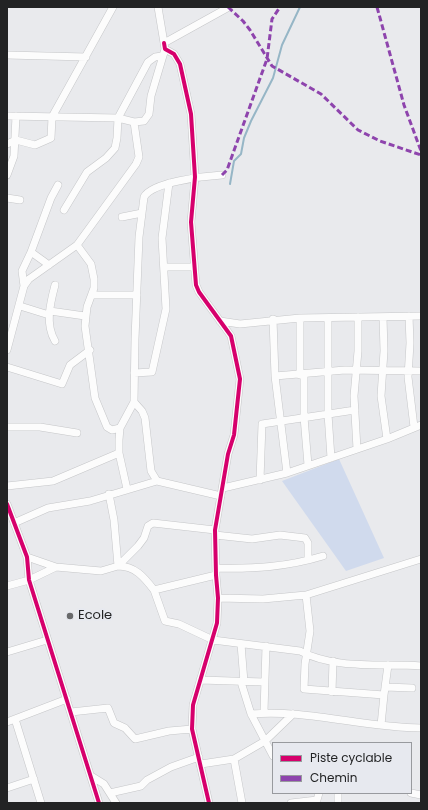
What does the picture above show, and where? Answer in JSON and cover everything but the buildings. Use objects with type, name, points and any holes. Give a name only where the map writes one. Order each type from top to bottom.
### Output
[{"type":"street","points":[[7,144],[16,140],[35,145],[50,138],[52,117],[113,7]]},
{"type":"street","points":[[7,116],[118,118],[134,122],[144,121],[149,114],[151,96],[164,49],[158,7]]},
{"type":"street","points":[[64,210],[87,172],[106,158],[115,148],[118,118],[148,62],[164,49],[226,8]]},
{"type":"street","points":[[164,49],[169,50],[178,58],[186,87],[191,114],[195,177],[191,222],[197,289],[234,343],[240,379],[234,435],[228,454],[215,532],[218,598],[217,623],[193,705],[192,729],[209,803]]},
{"type":"street","points":[[7,55],[86,56]]},
{"type":"street","points":[[7,175],[14,156],[16,116]]},
{"type":"street","points":[[24,286],[29,279],[77,245],[138,160],[134,122]]},
{"type":"street","points":[[127,489],[119,453],[120,428],[134,402],[137,295],[142,213],[145,194],[157,186],[195,177],[222,175]]},
{"type":"street","points":[[134,373],[150,373],[153,369],[166,309],[163,227],[169,184]]},
{"type":"street","points":[[7,350],[20,306],[24,286],[22,271],[51,198],[58,185]]},
{"type":"street","points":[[7,198],[20,200]]},
{"type":"street","points":[[122,217],[142,213]]},
{"type":"street","points":[[77,245],[91,264],[94,288],[85,316],[95,398],[107,427],[112,430],[120,428]]},
{"type":"street","points":[[30,252],[49,265]]},
{"type":"street","points":[[164,266],[194,267]]},
{"type":"street","points":[[55,285],[49,313],[50,332],[55,341]]},
{"type":"street","points":[[92,295],[137,295]]},
{"type":"street","points":[[20,306],[49,313],[85,316]]},
{"type":"street","points":[[11,522],[48,508],[90,501],[109,494],[157,481],[222,492],[287,473],[387,439],[417,426],[408,371],[410,343],[408,316]]},
{"type":"street","points":[[220,321],[240,324],[273,319],[421,316]]},
{"type":"street","points":[[357,449],[355,410],[358,317]]},
{"type":"street","points":[[383,317],[384,351],[381,396],[387,439]]},
{"type":"street","points":[[300,318],[304,417],[308,465]]},
{"type":"street","points":[[328,318],[328,414],[331,458]]},
{"type":"street","points":[[273,319],[275,376],[287,473]]},
{"type":"street","points":[[7,367],[62,384],[70,365],[90,350]]},
{"type":"street","points":[[275,376],[357,370],[421,371]]},
{"type":"street","points":[[134,402],[142,410],[145,418],[150,470],[157,481]]},
{"type":"street","points":[[260,480],[261,424],[355,410]]},
{"type":"street","points":[[7,427],[40,427],[77,433]]},
{"type":"street","points":[[7,486],[53,480],[119,453]]},
{"type":"street","points":[[109,494],[116,534],[118,566]]},
{"type":"street","points":[[7,504],[11,522],[27,557],[28,580],[99,803]]},
{"type":"street","points":[[118,566],[138,546],[144,538],[148,526],[153,523],[252,539],[280,535],[305,538],[308,543],[308,560]]},
{"type":"street","points":[[154,590],[216,571],[261,568],[323,556]]},
{"type":"street","points":[[27,557],[56,567],[101,571],[118,566],[130,567],[144,578],[154,590],[166,621],[179,624],[213,640],[300,651],[306,655],[333,661],[421,666]]},
{"type":"street","points":[[218,598],[263,599],[306,595],[421,559]]},
{"type":"street","points":[[7,586],[28,580],[56,567]]},
{"type":"street","points":[[306,595],[310,624],[304,689],[384,695]]},
{"type":"street","points":[[7,652],[47,640]]},
{"type":"street","points":[[241,644],[242,682],[251,714],[272,754]]},
{"type":"street","points":[[264,712],[266,646]]},
{"type":"street","points":[[332,692],[333,661]]},
{"type":"street","points":[[381,725],[388,665]]},
{"type":"street","points":[[200,680],[264,682]]},
{"type":"street","points":[[385,687],[412,688]]},
{"type":"street","points":[[7,722],[67,699]]},
{"type":"street","points":[[70,712],[108,708],[114,723],[125,728],[135,739],[169,731],[192,729]]},
{"type":"street","points":[[251,714],[277,712],[400,728],[421,728]]},
{"type":"street","points":[[110,793],[141,786],[147,780],[171,767],[200,760],[234,759],[265,741],[293,714]]},
{"type":"street","points":[[14,720],[41,803]]},
{"type":"street","points":[[234,759],[242,803]]},
{"type":"street","points":[[91,776],[104,784],[116,803]]},
{"type":"street","points":[[7,788],[34,779]]},
{"type":"street","points":[[291,803],[317,800],[319,794]]},
{"type":"shaded area","points":[[339,459],[384,558],[346,571],[282,481]]},
{"type":"waterway","points":[[230,184],[234,161],[241,154],[244,138],[273,78],[282,45],[300,7]]},
{"type":"marked path","points":[[228,7],[250,30],[272,66],[321,94],[358,130],[380,141],[421,155]]},
{"type":"marked path","points":[[222,175],[227,170],[267,59],[272,19],[280,7]]},
{"type":"marked path","points":[[377,7],[404,105],[421,151]]},
{"type":"cycle path","points":[[164,43],[165,49],[174,54],[180,64],[191,114],[195,177],[191,222],[196,285],[199,292],[231,336],[240,379],[234,435],[228,454],[215,530],[218,598],[217,623],[193,705],[192,729],[209,803]]},
{"type":"cycle path","points":[[7,504],[27,557],[29,580],[99,803]]},
{"type":"place","name":"Ecole","points":[[70,616]]}]
